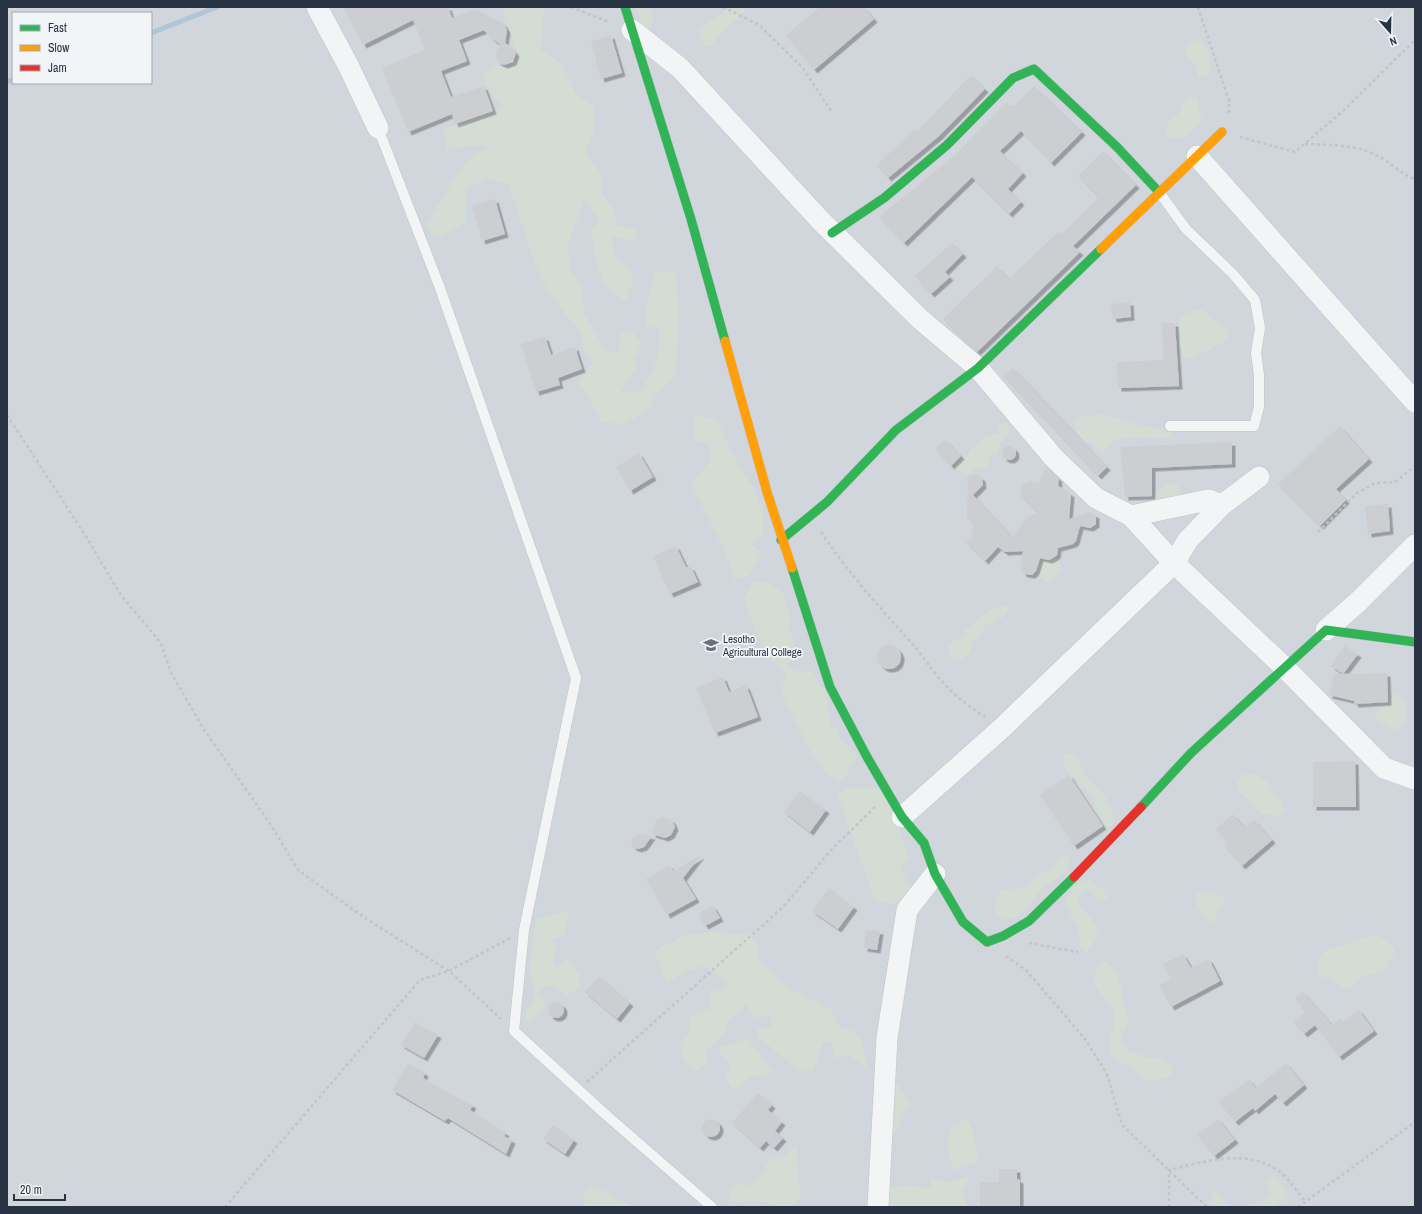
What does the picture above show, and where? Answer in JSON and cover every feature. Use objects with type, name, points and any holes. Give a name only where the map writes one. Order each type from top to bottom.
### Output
[{"type":"street","points":[[317,7],[342,53],[378,128]]},
{"type":"street","points":[[625,7],[691,219],[781,540],[830,686],[888,794],[902,817],[924,843],[935,874],[963,922],[987,942],[1003,936],[1035,916],[1094,857],[1191,753],[1284,667],[1358,602],[1415,545]]},
{"type":"street","points":[[632,30],[680,68],[832,233],[920,319],[978,368],[1054,458],[1096,498],[1131,516],[1174,563],[1284,667],[1384,768],[1415,779]]},
{"type":"street","points":[[832,233],[855,216],[884,198],[947,145],[1013,78],[1034,69],[1117,147],[1159,192]]},
{"type":"street","points":[[781,540],[827,502],[896,430],[978,368],[1222,132]]},
{"type":"street","points":[[1197,156],[1415,402]]},
{"type":"street","points":[[902,817],[1002,728],[1174,563],[1188,540],[1222,505],[1259,477]]},
{"type":"street","points":[[1131,516],[1208,500],[1222,505]]},
{"type":"street","points":[[1326,630],[1415,642]]},
{"type":"street","points":[[878,1207],[887,1038],[907,910],[935,874]]},
{"type":"lane","points":[[378,128],[440,288],[576,678],[524,930],[514,1031],[712,1207]]},
{"type":"lane","points":[[1159,192],[1186,229],[1233,274],[1255,300],[1260,328],[1256,353],[1259,375],[1259,406],[1254,426],[1170,426]]},
{"type":"path","points":[[571,7],[584,14],[632,30]]},
{"type":"path","points":[[723,7],[759,25],[803,68],[831,111]]},
{"type":"path","points":[[1198,7],[1229,101],[1228,121],[1222,132],[1295,152],[1344,110],[1415,40]]},
{"type":"path","points":[[1305,144],[1347,146],[1378,156],[1406,176],[1415,179]]},
{"type":"path","points":[[7,415],[87,538],[120,594],[161,643],[171,673],[205,731],[271,825],[298,870],[365,918],[449,971],[514,1031]]},
{"type":"path","points":[[1318,532],[1357,494],[1375,483],[1395,482],[1415,466]]},
{"type":"path","points":[[810,516],[842,564],[871,600],[917,649],[940,679],[965,704],[1002,728]]},
{"type":"path","points":[[579,1090],[782,908],[833,848],[888,794]]},
{"type":"path","points":[[225,1207],[420,980],[449,971],[524,930]]},
{"type":"path","points":[[987,942],[1026,971],[1085,1040],[1107,1074],[1122,1125],[1207,1207]]},
{"type":"path","points":[[1022,942],[1078,952]]},
{"type":"path","points":[[1298,1207],[1415,1122]]},
{"type":"path","points":[[1169,1170],[1229,1158],[1258,1161],[1277,1170],[1306,1202]]},
{"type":"path","points":[[1169,1170],[1169,1207]]},
{"type":"shaded area","name":"Lesotho Agricultural College","points":[[7,7],[1415,7],[1415,1207],[7,1207]]},
{"type":"shaded area","points":[[508,7],[544,7],[541,51],[561,63],[576,95],[593,106],[593,133],[585,151],[591,162],[601,173],[602,193],[614,211],[617,225],[638,230],[635,242],[612,236],[615,256],[628,268],[634,280],[625,301],[606,286],[596,263],[591,232],[599,220],[585,197],[567,247],[571,271],[582,288],[584,314],[604,348],[618,355],[620,334],[630,329],[642,344],[633,359],[637,367],[621,392],[640,392],[650,376],[656,362],[659,347],[659,328],[645,326],[646,308],[655,272],[676,272],[679,315],[676,375],[656,394],[648,411],[623,424],[601,422],[586,393],[578,384],[593,363],[584,349],[580,332],[548,291],[535,264],[509,185],[487,178],[465,189],[466,222],[435,239],[426,226],[455,177],[473,155],[494,146],[470,145],[447,150],[444,128],[491,114],[502,106],[491,93],[483,76],[494,65],[509,69],[518,59],[511,35],[502,14]]},
{"type":"shaded area","points":[[636,7],[651,7],[654,17],[650,29],[647,31],[643,28]]},
{"type":"shaded area","points":[[730,7],[747,7],[738,18],[720,34],[712,46],[705,45],[698,31]]},
{"type":"shaded area","points":[[1201,40],[1209,54],[1209,74],[1199,78],[1193,62],[1188,59],[1184,48],[1194,41]]},
{"type":"shaded area","points":[[1189,97],[1198,98],[1197,103],[1202,120],[1186,136],[1173,139],[1167,136],[1165,130],[1169,122],[1181,111],[1181,103]]},
{"type":"shaded area","points":[[1197,310],[1203,310],[1217,323],[1228,328],[1229,335],[1223,342],[1192,359],[1184,357],[1180,348],[1179,321],[1184,315]]},
{"type":"shaded area","points":[[1101,414],[1135,424],[1171,431],[1175,439],[1139,437],[1120,439],[1112,442],[1107,447],[1103,455],[1091,443],[1082,439],[1077,432],[1074,421],[1082,417]]},
{"type":"shaded area","points":[[695,416],[717,419],[731,452],[754,489],[763,510],[763,535],[748,544],[762,551],[749,576],[735,580],[725,551],[691,483],[711,460],[709,443],[693,442]]},
{"type":"shaded area","points":[[1004,422],[1009,425],[1009,434],[1000,442],[997,454],[990,456],[988,467],[972,470],[967,475],[953,468],[958,462],[967,457],[972,448],[985,436],[999,433],[998,426]]},
{"type":"shaded area","points":[[1171,483],[1177,484],[1184,500],[1159,504],[1152,500],[1156,491]]},
{"type":"shaded area","points":[[1056,557],[1061,567],[1058,574],[1048,583],[1037,573],[1039,563],[1054,559]]},
{"type":"shaded area","points":[[753,581],[769,582],[783,594],[791,617],[788,627],[794,640],[796,658],[787,664],[796,672],[812,671],[826,696],[830,724],[839,731],[839,739],[846,743],[858,757],[841,782],[826,773],[813,756],[781,693],[786,672],[768,657],[756,632],[744,599]]},
{"type":"shaded area","points":[[1005,605],[1008,608],[1005,615],[997,621],[986,625],[978,639],[971,642],[970,651],[965,657],[960,660],[951,657],[949,647],[953,642],[963,638],[965,630],[988,612]]},
{"type":"shaded area","points":[[1394,693],[1402,698],[1406,705],[1406,723],[1396,730],[1377,721],[1375,716],[1382,708],[1389,704]]},
{"type":"shaded area","points":[[1075,753],[1079,759],[1085,776],[1104,795],[1113,813],[1115,823],[1102,833],[1105,828],[1098,808],[1083,785],[1067,770],[1062,759],[1066,754]]},
{"type":"shaded area","points":[[1242,775],[1257,775],[1270,784],[1273,793],[1281,800],[1285,811],[1279,817],[1261,813],[1239,792],[1237,783]]},
{"type":"shaded area","points":[[851,787],[896,791],[896,820],[909,859],[900,868],[910,886],[910,896],[891,904],[875,900],[837,794]]},
{"type":"shaded area","points":[[1068,855],[1069,867],[1067,871],[1043,887],[1022,913],[1016,917],[1003,920],[995,911],[997,896],[1000,893],[1008,889],[1027,887],[1035,876],[1053,869],[1058,859]]},
{"type":"shaded area","points":[[1090,879],[1097,887],[1107,890],[1108,897],[1099,902],[1088,889],[1078,895],[1080,905],[1095,924],[1098,937],[1086,953],[1080,947],[1079,929],[1064,903],[1068,895],[1077,885]]},
{"type":"shaded area","points":[[1202,890],[1223,897],[1226,902],[1216,913],[1215,923],[1209,923],[1195,901],[1198,893]]},
{"type":"shaded area","points":[[570,910],[564,937],[552,939],[556,948],[553,957],[556,967],[567,958],[579,975],[579,987],[566,996],[555,985],[540,988],[539,996],[545,1000],[541,1012],[531,1023],[522,1015],[533,1004],[534,987],[529,968],[536,919]]},
{"type":"shaded area","points":[[717,931],[730,935],[750,933],[759,948],[758,960],[789,988],[831,1009],[839,1027],[854,1031],[861,1039],[867,1070],[849,1054],[833,1058],[834,1048],[830,1041],[823,1043],[813,1071],[799,1071],[758,1036],[758,1028],[772,1027],[770,1015],[756,1018],[745,1003],[738,1014],[727,1020],[726,1032],[706,1051],[707,1064],[693,1072],[684,1060],[680,1042],[690,1032],[690,1016],[711,1009],[709,993],[727,988],[725,980],[704,966],[687,971],[667,984],[654,951],[684,936]]},
{"type":"shaded area","points":[[1376,935],[1392,945],[1395,951],[1386,970],[1377,974],[1363,975],[1349,989],[1322,977],[1317,973],[1319,958],[1326,951],[1365,937]]},
{"type":"shaded area","points":[[1106,962],[1111,966],[1117,975],[1128,1015],[1127,1025],[1120,1039],[1126,1050],[1149,1058],[1161,1057],[1171,1064],[1173,1072],[1169,1078],[1146,1081],[1132,1066],[1119,1062],[1111,1054],[1109,1045],[1114,1024],[1114,1015],[1108,1002],[1100,992],[1095,980],[1095,973],[1098,963]]},
{"type":"shaded area","points":[[748,1039],[772,1070],[766,1078],[750,1075],[742,1086],[733,1089],[726,1077],[730,1069],[729,1060],[722,1056],[718,1048]]},
{"type":"shaded area","points":[[894,1079],[910,1102],[894,1135],[888,1129]]},
{"type":"shaded area","points":[[967,1119],[973,1131],[978,1162],[954,1170],[947,1149],[952,1124]]},
{"type":"shaded area","points":[[797,1147],[798,1177],[801,1194],[793,1207],[776,1207],[774,1204],[753,1200],[736,1203],[729,1200],[730,1188],[740,1183],[748,1186],[753,1183],[762,1173],[771,1157],[780,1158]]},
{"type":"shaded area","points":[[970,1176],[962,1192],[967,1207],[882,1207],[887,1187],[913,1186],[932,1189],[929,1178],[949,1182]]},
{"type":"shaded area","points":[[1276,1176],[1285,1188],[1288,1197],[1273,1207],[1245,1207],[1263,1200],[1270,1193],[1266,1180]]},
{"type":"shaded area","points":[[594,1186],[633,1207],[584,1207],[585,1188]]},
{"type":"shaded area","points":[[1216,1192],[1230,1207],[1214,1207],[1211,1203],[1211,1194]]},
{"type":"building","points":[[343,7],[448,7],[452,18],[475,9],[504,24],[507,30],[505,43],[516,53],[513,62],[504,65],[498,62],[496,53],[500,44],[492,39],[484,30],[459,40],[467,61],[441,71],[451,97],[484,86],[493,111],[455,124],[452,114],[408,132],[382,68],[425,50],[413,20],[363,45]]},
{"type":"building","points":[[820,7],[864,7],[874,19],[814,70],[786,35]]},
{"type":"building","points":[[611,35],[622,73],[601,79],[591,42]]},
{"type":"building","points":[[971,75],[985,89],[939,136],[888,178],[877,165],[915,129],[917,131]]},
{"type":"building","points":[[1034,86],[1082,132],[1051,163],[1021,131],[1000,151],[1023,173],[1008,189],[1021,202],[1009,214],[972,177],[904,243],[879,217],[955,155],[1007,102],[1012,108]]},
{"type":"building","points":[[1103,151],[1136,185],[1073,246],[1080,252],[977,352],[943,319],[997,266],[1009,279],[1059,231],[1062,234],[1099,197],[1078,176]]},
{"type":"building","points":[[495,199],[505,234],[482,241],[472,206]]},
{"type":"building","points":[[952,243],[963,254],[945,272],[950,277],[931,294],[915,276]]},
{"type":"building","points":[[1130,302],[1131,317],[1113,319],[1111,304]]},
{"type":"building","points":[[1162,323],[1175,323],[1179,386],[1118,388],[1117,362],[1163,360]]},
{"type":"building","points":[[545,337],[551,355],[575,347],[582,369],[558,378],[560,385],[536,392],[521,344]]},
{"type":"building","points":[[1013,368],[1107,467],[1098,476],[1004,377]]},
{"type":"building","points":[[1340,426],[1369,459],[1336,489],[1346,500],[1320,526],[1278,484]]},
{"type":"building","points":[[945,439],[961,456],[951,466],[935,449]]},
{"type":"building","points":[[1232,442],[1232,464],[1152,468],[1152,496],[1125,497],[1120,447]]},
{"type":"building","points":[[1006,446],[1012,446],[1016,450],[1016,456],[1012,460],[1006,460],[1002,456],[1002,450]]},
{"type":"building","points":[[639,453],[653,477],[630,491],[616,467]]},
{"type":"building","points":[[1047,468],[1059,479],[1058,486],[1071,494],[1069,519],[1089,512],[1096,515],[1096,524],[1090,528],[1080,526],[1076,541],[1073,544],[1058,548],[1057,555],[1049,560],[1040,558],[1036,571],[1032,575],[1024,574],[1021,570],[1023,551],[1005,552],[998,547],[985,561],[966,542],[973,535],[970,531],[975,526],[967,518],[968,476],[976,474],[982,478],[983,485],[973,495],[1013,538],[1023,521],[1037,512],[1021,496],[1021,486],[1030,481],[1039,484],[1043,471]]},
{"type":"building","points":[[1388,504],[1390,531],[1368,534],[1365,506]]},
{"type":"building","points":[[676,546],[686,567],[691,567],[698,582],[670,594],[653,556]]},
{"type":"building","points":[[889,645],[897,649],[901,657],[897,665],[889,669],[881,665],[877,657],[881,649]]},
{"type":"building","points":[[1345,646],[1358,654],[1343,674],[1331,666]]},
{"type":"building","points":[[1387,673],[1388,702],[1355,704],[1354,701],[1329,695],[1334,674]]},
{"type":"building","points":[[723,677],[729,692],[746,685],[758,717],[715,733],[696,688]]},
{"type":"building","points":[[1355,761],[1356,807],[1313,807],[1313,762]]},
{"type":"building","points":[[1069,775],[1103,826],[1074,846],[1040,795]]},
{"type":"building","points":[[799,791],[826,810],[810,832],[784,812]]},
{"type":"building","points":[[1233,814],[1245,828],[1254,820],[1272,840],[1242,866],[1224,846],[1228,843],[1216,829]]},
{"type":"building","points":[[662,817],[672,820],[675,827],[671,835],[665,838],[652,834],[656,820]]},
{"type":"building","points":[[639,834],[652,836],[644,847],[638,849],[633,847],[631,843],[633,837]]},
{"type":"building","points":[[701,855],[683,878],[696,899],[667,915],[646,879],[669,865],[673,871]]},
{"type":"building","points":[[829,888],[854,907],[838,929],[812,911]]},
{"type":"building","points":[[713,906],[720,918],[705,926],[698,914]]},
{"type":"building","points":[[866,930],[880,931],[877,950],[864,948]]},
{"type":"building","points":[[1183,954],[1191,968],[1209,959],[1220,981],[1171,1007],[1159,985],[1171,979],[1163,964]]},
{"type":"building","points":[[599,976],[630,1003],[617,1019],[585,992]]},
{"type":"building","points":[[1303,992],[1332,1025],[1340,1019],[1343,1022],[1359,1010],[1374,1031],[1339,1057],[1315,1025],[1304,1034],[1294,1022],[1305,1012],[1295,998]]},
{"type":"building","points":[[556,1002],[563,1007],[564,1010],[559,1017],[556,1018],[549,1013],[548,1010],[553,1003]]},
{"type":"building","points":[[415,1022],[438,1035],[424,1058],[401,1045]]},
{"type":"building","points":[[408,1063],[425,1073],[423,1078],[473,1105],[470,1110],[506,1133],[504,1136],[512,1140],[506,1154],[448,1118],[445,1121],[392,1090]]},
{"type":"building","points":[[1286,1063],[1304,1085],[1283,1103],[1275,1094],[1255,1111],[1253,1108],[1235,1122],[1219,1102],[1249,1079],[1256,1088]]},
{"type":"building","points":[[758,1093],[772,1105],[768,1110],[782,1122],[775,1131],[783,1138],[774,1148],[766,1141],[760,1148],[732,1123]]},
{"type":"building","points":[[711,1119],[717,1122],[720,1128],[717,1134],[711,1137],[705,1134],[702,1128],[705,1122]]},
{"type":"building","points":[[1218,1119],[1235,1140],[1214,1156],[1197,1135]]},
{"type":"building","points":[[553,1125],[574,1140],[565,1154],[543,1139]]},
{"type":"building","points":[[999,1169],[1017,1169],[1017,1179],[1020,1180],[1020,1207],[980,1207],[980,1182],[999,1182]]},
{"type":"waterway","points":[[152,33],[217,7]]},
{"type":"waterway","points":[[7,81],[12,80]]},
{"type":"traffic: fast","points":[[625,7],[691,219],[725,341]]},
{"type":"traffic: fast","points":[[832,233],[884,198],[947,145],[1013,78],[1034,69],[1117,147],[1159,192]]},
{"type":"traffic: fast","points":[[781,540],[827,502],[896,430],[978,368],[1101,249]]},
{"type":"traffic: fast","points":[[792,568],[830,687],[867,757],[902,817],[924,843],[935,874],[963,922],[987,942],[1003,936],[1029,921],[1074,877]]},
{"type":"traffic: fast","points":[[1141,807],[1191,753],[1326,630],[1415,642]]},
{"type":"traffic: slow","points":[[1101,249],[1222,132]]},
{"type":"traffic: slow","points":[[725,341],[767,492],[792,568]]},
{"type":"traffic: jam","points":[[1074,877],[1141,807]]},
{"type":"place","name":"Lesotho Agricultural College","points":[[711,645]]}]
